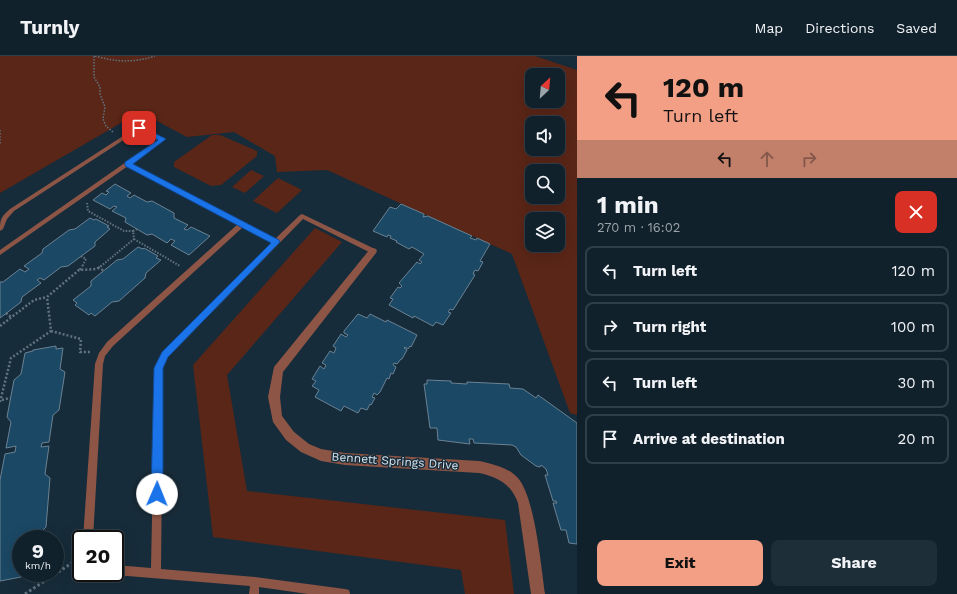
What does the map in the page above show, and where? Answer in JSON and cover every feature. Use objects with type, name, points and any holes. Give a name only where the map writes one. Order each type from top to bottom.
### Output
[{"type":"street","name":"Bennett Springs Drive","points":[[373,251],[278,370],[274,397],[278,418],[290,436],[305,448],[322,455],[345,458],[479,467],[496,470],[509,477],[520,490],[524,504],[538,594]]},
{"type":"lane","points":[[0,228],[4,218],[12,210],[139,128],[163,139],[0,253]]},
{"type":"lane","points":[[128,164],[276,242]]},
{"type":"lane","points":[[156,574],[159,368],[165,354],[302,216],[373,251]]},
{"type":"lane","points":[[89,530],[99,364],[104,353],[110,344],[242,224]]},
{"type":"lane","points":[[124,571],[255,582],[345,594]]},
{"type":"lane","points":[[254,594],[255,582]]},
{"type":"path","points":[[121,139],[106,126],[103,119],[105,107],[100,94],[100,87],[94,77],[94,56],[120,62],[137,61],[155,56]]},
{"type":"path","points":[[0,130],[0,145]]},
{"type":"path","points":[[79,198],[87,203],[88,211],[124,231],[134,232]]},
{"type":"path","points":[[134,239],[134,232],[137,229]]},
{"type":"path","points":[[134,239],[190,272]]},
{"type":"path","points":[[80,270],[98,268],[134,239]]},
{"type":"path","points":[[0,326],[34,300],[47,297],[80,270],[86,259],[81,256]]},
{"type":"path","points":[[98,268],[104,271]]},
{"type":"path","points":[[47,297],[51,331]]},
{"type":"path","points":[[6,313],[11,317]]},
{"type":"path","points":[[1,401],[11,358],[51,331],[81,339],[80,352],[104,353]]},
{"type":"path","points":[[1,401],[10,398]]},
{"type":"path","points":[[25,594],[72,563]]},
{"type":"shaded area","points":[[0,56],[535,56],[577,70],[577,415],[570,413],[512,254],[327,170],[277,172],[275,156],[234,132],[187,137],[140,112],[0,193]]},
{"type":"shaded area","points":[[212,135],[220,135],[257,151],[257,156],[221,185],[211,186],[174,167],[174,162]]},
{"type":"shaded area","points":[[251,170],[264,176],[245,193],[232,187]]},
{"type":"shaded area","points":[[278,178],[302,190],[277,213],[253,201]]},
{"type":"shaded area","points":[[315,228],[342,242],[227,375],[247,491],[505,520],[514,594],[465,594],[461,570],[213,537],[193,365]]},
{"type":"building","points":[[115,184],[131,193],[127,196],[130,198],[134,195],[147,202],[152,201],[174,213],[174,218],[188,225],[184,229],[187,230],[191,227],[210,236],[189,255],[171,245],[175,241],[171,239],[167,243],[152,234],[147,235],[125,222],[126,218],[112,211],[117,207],[114,206],[110,209],[93,200],[102,193],[106,195],[109,192],[106,191]]},
{"type":"building","points":[[401,204],[424,214],[423,217],[428,216],[472,236],[470,238],[476,240],[477,238],[490,244],[480,261],[483,262],[478,271],[475,270],[473,274],[475,275],[453,310],[450,309],[448,312],[451,313],[443,325],[436,322],[433,326],[414,316],[413,318],[389,305],[393,299],[390,298],[398,287],[400,288],[402,286],[399,283],[417,262],[420,264],[422,262],[419,260],[424,254],[412,247],[409,249],[396,242],[397,241],[390,238],[391,236],[388,235],[387,237],[373,231],[390,207],[396,209]]},
{"type":"building","points":[[90,218],[94,220],[96,219],[109,226],[107,227],[110,229],[95,242],[95,246],[68,266],[61,267],[44,280],[40,278],[37,280],[41,283],[22,297],[21,302],[0,318],[0,282],[3,282],[20,269],[25,272],[29,269],[24,266],[42,253],[43,249],[69,230],[75,229]]},
{"type":"building","points":[[138,247],[144,248],[158,256],[156,258],[161,260],[146,273],[145,278],[119,301],[112,302],[95,316],[91,313],[89,315],[75,305],[77,303],[73,300],[91,286],[91,281],[117,260],[123,259]]},
{"type":"building","points":[[358,314],[367,318],[370,314],[386,322],[387,320],[417,335],[411,347],[410,346],[408,349],[405,347],[404,348],[407,350],[402,359],[397,364],[394,363],[393,365],[396,367],[393,374],[391,373],[389,379],[387,378],[380,392],[377,395],[374,393],[372,397],[375,398],[371,405],[370,404],[367,410],[361,408],[358,413],[344,406],[341,411],[315,397],[319,390],[312,386],[316,381],[312,379],[320,366],[324,369],[326,365],[322,363],[330,351],[334,353],[336,348],[333,346],[341,334],[346,337],[348,335],[344,333],[344,331]]},
{"type":"building","points":[[56,346],[56,349],[63,348],[60,369],[65,372],[59,410],[53,415],[49,442],[42,443],[41,447],[49,446],[45,474],[50,478],[46,527],[43,530],[12,530],[12,579],[0,581],[0,480],[5,454],[15,452],[16,446],[6,448],[11,422],[7,417],[14,380],[21,374],[25,353]]},
{"type":"building","points":[[427,380],[451,381],[451,383],[467,384],[467,382],[509,384],[510,388],[523,389],[536,398],[538,395],[577,423],[577,544],[569,543],[566,530],[561,530],[553,503],[557,503],[556,501],[553,501],[545,475],[548,475],[546,469],[541,465],[540,467],[536,466],[521,455],[516,447],[512,445],[474,443],[473,439],[469,439],[470,444],[438,440],[437,428],[430,428],[424,384],[427,384]]},
{"type":"route","points":[[139,128],[163,139],[128,164],[276,242],[165,354],[159,368],[157,494]]}]
